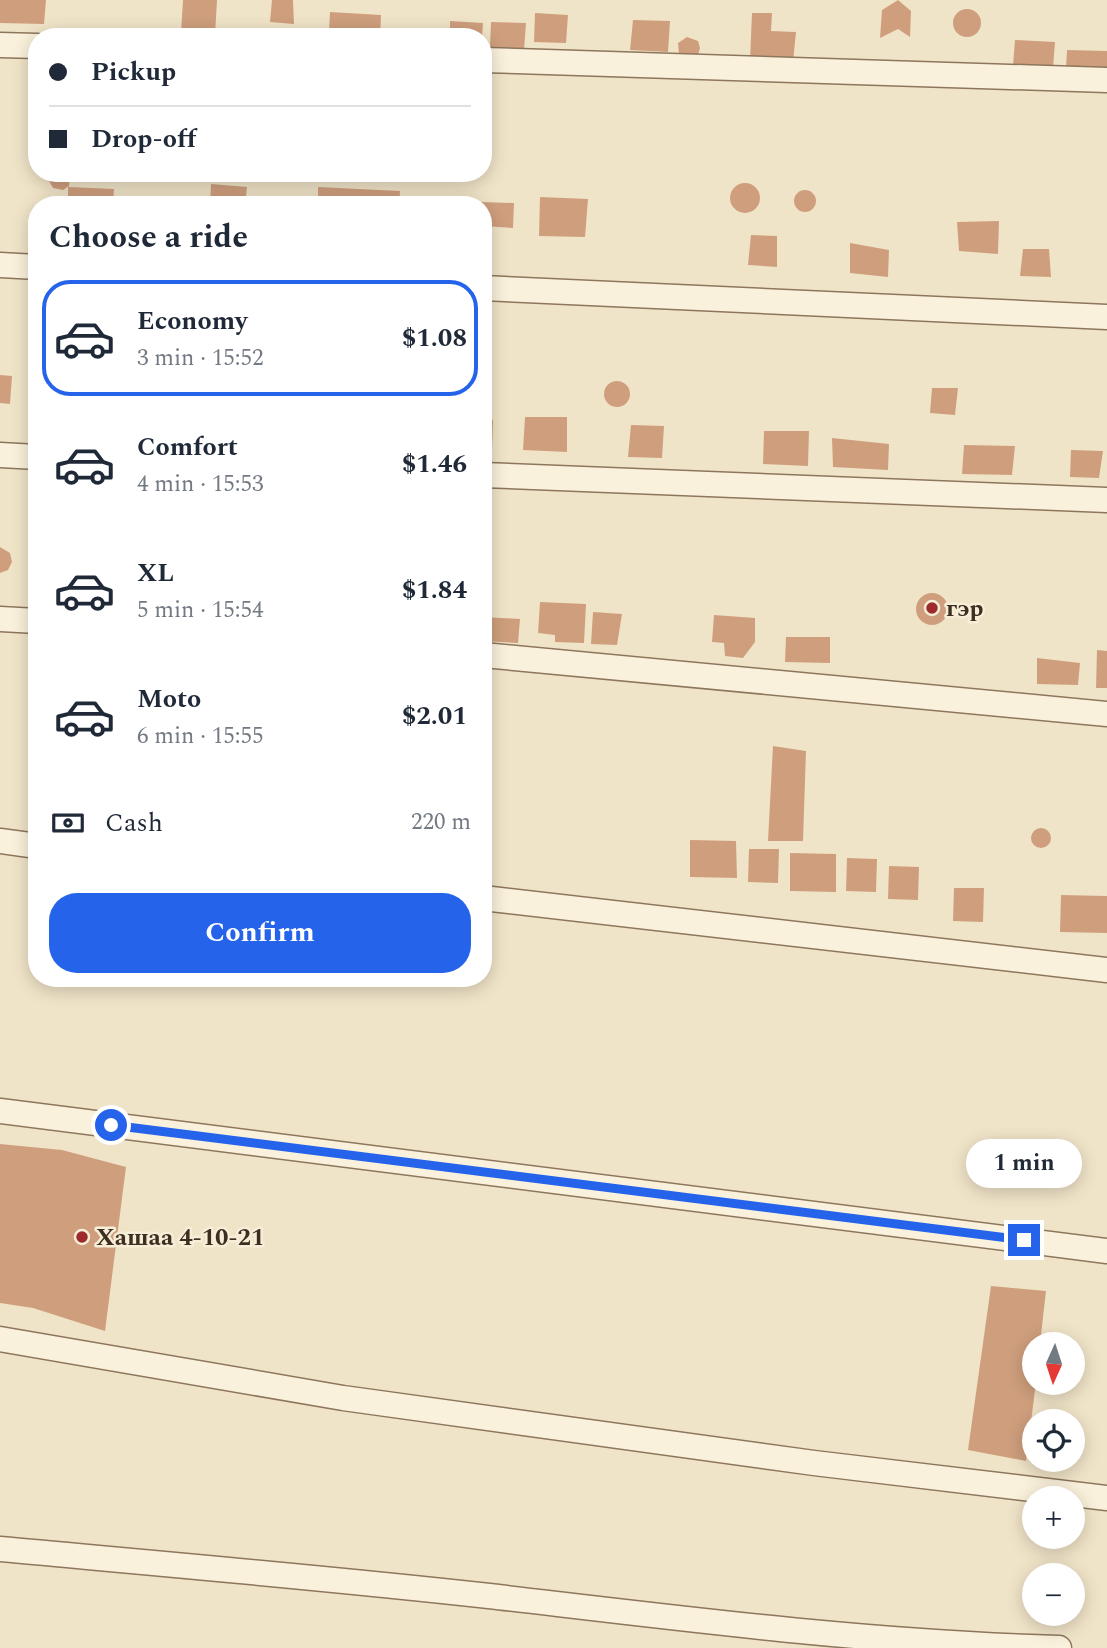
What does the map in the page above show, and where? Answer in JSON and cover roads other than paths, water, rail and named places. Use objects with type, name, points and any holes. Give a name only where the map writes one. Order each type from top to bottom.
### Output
[{"type":"street","points":[[0,45],[28,46]]},
{"type":"street","points":[[492,60],[1107,80]]},
{"type":"street","points":[[0,265],[28,267]]},
{"type":"street","points":[[492,288],[1107,317]]},
{"type":"street","points":[[0,455],[28,457]]},
{"type":"street","points":[[492,475],[1107,500]]},
{"type":"street","points":[[0,619],[28,621]]},
{"type":"street","points":[[492,656],[1107,714]]},
{"type":"street","points":[[0,841],[28,844]]},
{"type":"street","points":[[492,899],[1107,970]]},
{"type":"street","points":[[0,1111],[1107,1251]]},
{"type":"street","points":[[0,1339],[343,1398],[814,1464],[1107,1498]]},
{"type":"street","points":[[0,1549],[407,1587],[730,1623],[1009,1647],[1059,1648]]},
{"type":"place","name":"гэр","points":[[932,608]]},
{"type":"place","name":"Хашаа 4-10-21","points":[[82,1237]]}]
